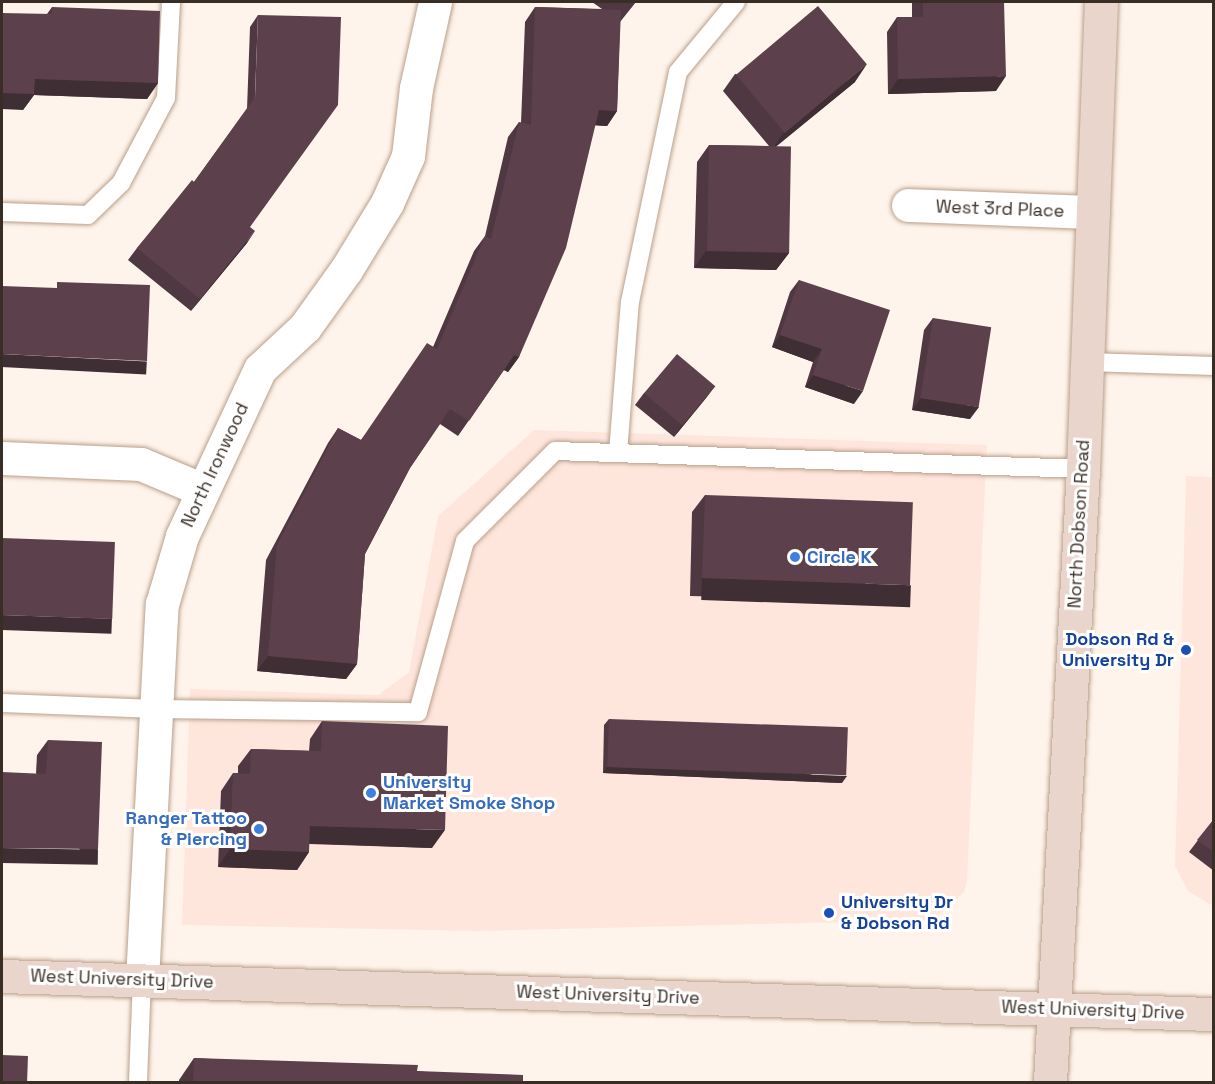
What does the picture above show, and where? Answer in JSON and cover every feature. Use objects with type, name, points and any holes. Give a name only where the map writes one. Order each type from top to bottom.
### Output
[{"type":"main road","name":"North Dobson Road","points":[[1050,1083],[1083,469],[1101,2]]},
{"type":"main road","name":"West University Drive","points":[[2,976],[1214,1014]]},
{"type":"street","name":"North Ironwood","points":[[142,980],[162,604],[182,536],[260,369],[305,327],[346,270],[387,203],[408,156],[416,88],[435,2]]},
{"type":"street","name":"West 3rd Place","points":[[908,205],[1093,212]]},
{"type":"street","points":[[2,458],[141,464],[203,490]]},
{"type":"lane","points":[[2,212],[88,215],[121,183],[166,98],[171,2]]},
{"type":"lane","points":[[618,453],[630,302],[678,72],[736,2]]},
{"type":"lane","points":[[1087,362],[1214,366]]},
{"type":"lane","points":[[2,703],[156,709],[418,712],[465,542],[555,451],[1083,469]]},
{"type":"lane","points":[[138,1083],[142,980]]},
{"type":"shaded area","points":[[534,430],[987,445],[967,882],[964,892],[934,920],[475,931],[182,925],[190,689],[378,695],[409,672],[438,516]]},
{"type":"shaded area","points":[[1186,476],[1213,477],[1213,906],[1188,891],[1175,866]]},
{"type":"building","points":[[923,2],[1004,2],[1006,76],[898,79],[897,17],[923,17]]},
{"type":"building","points":[[818,6],[867,64],[785,133],[736,75]]},
{"type":"building","points":[[52,7],[160,11],[158,83],[35,79],[34,94],[2,93],[2,13],[52,14]]},
{"type":"building","points":[[535,7],[621,10],[617,111],[599,110],[566,248],[519,357],[514,355],[469,421],[450,409],[410,468],[365,554],[357,664],[268,656],[277,545],[338,428],[361,440],[427,343],[437,349],[485,236],[491,239],[519,122],[531,125]]},
{"type":"building","points":[[258,15],[341,17],[338,105],[250,227],[255,231],[200,299],[137,248],[192,180],[194,182],[255,97]]},
{"type":"building","points":[[709,145],[791,146],[789,252],[707,251]]},
{"type":"building","points":[[799,280],[890,310],[863,391],[813,375],[822,349],[780,335]]},
{"type":"building","points":[[57,282],[150,285],[147,361],[2,354],[2,286],[57,288]]},
{"type":"building","points":[[933,318],[991,327],[979,407],[920,398]]},
{"type":"building","points":[[677,354],[715,386],[683,425],[644,393]]},
{"type":"building","name":"Circle K","points":[[705,495],[913,502],[910,585],[702,578]]},
{"type":"building","points":[[2,538],[115,542],[112,619],[2,615]]},
{"type":"building","points":[[609,719],[848,727],[846,775],[607,767]]},
{"type":"building","points":[[322,721],[448,726],[445,830],[310,826],[309,852],[230,849],[233,773],[250,774],[251,749],[321,751]]},
{"type":"building","points":[[48,740],[102,742],[98,849],[2,848],[2,772],[46,774]]},
{"type":"building","points":[[1214,819],[1214,852],[1197,840]]},
{"type":"building","points":[[2,1055],[28,1056],[27,1082],[2,1082]]},
{"type":"building","points":[[194,1058],[418,1065],[417,1071],[523,1075],[523,1083],[193,1083]]},
{"type":"place","name":"Circle K","points":[[795,557]]},
{"type":"place","name":"Dobson Rd & University Dr","points":[[1186,650]]},
{"type":"place","name":"University Market Smoke Shop","points":[[371,793]]},
{"type":"place","name":"Ranger Tattoo & Piercing","points":[[259,829]]},
{"type":"place","name":"University Dr & Dobson Rd","points":[[829,913]]}]
